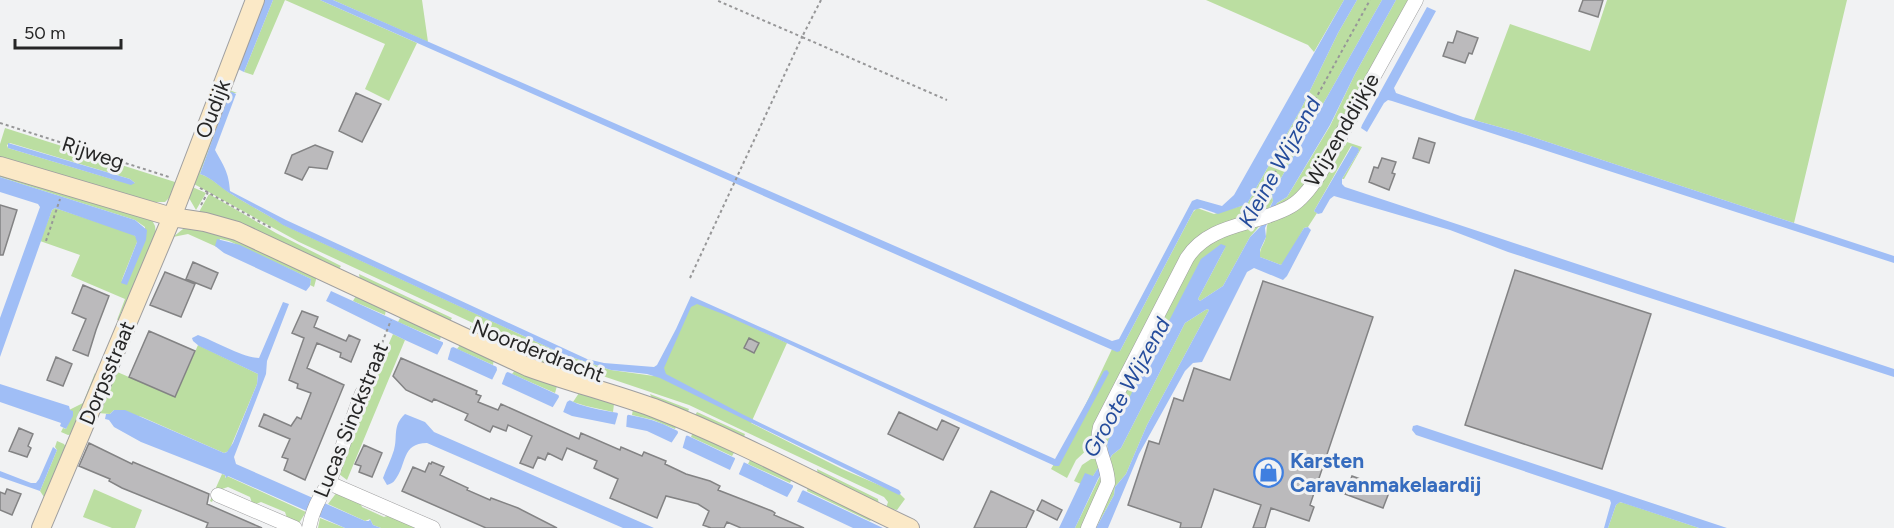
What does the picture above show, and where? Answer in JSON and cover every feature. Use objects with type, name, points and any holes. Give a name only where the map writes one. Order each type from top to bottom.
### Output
[{"type":"street","name":"Oudijk","points":[[172,218],[255,0]]},
{"type":"street","name":"Wijzenddijkje","points":[[1088,528],[1107,489],[1107,475],[1098,442],[1100,427],[1187,258],[1209,235],[1278,212],[1297,202],[1313,185],[1416,0]]},
{"type":"street","name":"Rijweg","points":[[0,166],[172,218]]},
{"type":"street","name":"Noorderdracht","points":[[172,218],[205,222],[237,231],[528,367],[653,408],[739,444],[880,517],[910,528]]},
{"type":"street","name":"Dorpsstraat","points":[[41,528],[172,218]]},
{"type":"street","name":"Lucas Sinckstraat","points":[[310,523],[320,496],[329,483],[362,393]]},
{"type":"street","points":[[329,483],[433,528]]},
{"type":"street","points":[[219,495],[295,528]]},
{"type":"path","points":[[716,0],[947,100]]},
{"type":"path","points":[[690,278],[821,0]]},
{"type":"path","points":[[1252,221],[1370,0]]},
{"type":"path","name":"Rijweg","points":[[1,123],[186,183]]},
{"type":"path","points":[[0,129],[1,123]]},
{"type":"path","points":[[186,183],[208,192],[275,230]]},
{"type":"path","points":[[45,241],[61,196]]},
{"type":"path","name":"Lucas Sinckstraat","points":[[362,393],[394,312]]},
{"type":"green space","points":[[273,0],[285,0],[253,75],[244,72]]},
{"type":"green space","points":[[285,0],[320,0],[417,43],[389,101],[365,89],[385,44]]},
{"type":"green space","points":[[333,0],[422,0],[428,42]]},
{"type":"green space","points":[[1206,0],[1344,0],[1314,52],[1308,45]]},
{"type":"green space","points":[[1357,0],[1382,0],[1272,194],[1273,201],[1268,210],[1206,232],[1092,435],[1092,445],[1076,460],[1067,478],[1051,469],[1073,431],[1112,349],[1120,351],[1193,212],[1197,208],[1214,214],[1247,204],[1301,109],[1338,33]]},
{"type":"green space","points":[[1396,0],[1411,0],[1312,179],[1300,193],[1274,208],[1277,203],[1287,197],[1330,126],[1355,74]]},
{"type":"green space","points":[[1607,0],[1847,0],[1794,223],[1474,120],[1510,24],[1590,51]]},
{"type":"green space","points":[[227,89],[237,93],[229,93],[200,174],[239,199],[284,225],[565,355],[611,370],[654,376],[693,299],[787,343],[751,423],[842,469],[900,494],[905,499],[897,510],[886,508],[888,502],[884,497],[689,405],[567,364],[520,345],[299,242],[194,184]]},
{"type":"green space","points":[[5,128],[175,182],[176,191],[165,202],[154,202],[112,192],[0,159],[0,144]],"holes":[[[10,143],[130,179],[135,183],[115,180],[8,148],[7,145]]]},
{"type":"green space","points":[[1347,142],[1362,147],[1342,179],[1359,151],[1351,146],[1314,211],[1317,213],[1308,227],[1304,228],[1285,262],[1281,265],[1260,257],[1269,220],[1284,215],[1342,145],[1345,146]]},
{"type":"green space","points":[[0,172],[151,218],[156,236],[126,307],[124,306],[120,315],[121,319],[117,320],[125,299],[71,276],[80,255],[40,241],[52,210],[55,208],[133,234],[137,242],[121,282],[145,234],[145,227],[135,220],[0,177]]},
{"type":"green space","points":[[190,186],[206,193],[196,210],[189,198]]},
{"type":"green space","points":[[209,194],[276,233],[341,266],[338,271],[199,212]]},
{"type":"green space","points":[[1263,222],[1250,237],[1223,286],[1200,301],[1198,299],[1226,246],[1130,397],[1107,444],[1108,452],[1105,456],[1102,437],[1195,254],[1213,239]]},
{"type":"green space","points":[[193,226],[231,237],[317,276],[314,287],[310,285],[311,279],[229,241],[220,239],[217,247],[188,234],[173,237],[183,229],[192,229]]},
{"type":"green space","points":[[359,274],[452,318],[449,323],[360,281]]},
{"type":"green space","points":[[357,294],[386,309],[385,315],[353,301]]},
{"type":"green space","points":[[1207,309],[1209,310],[1147,425],[1126,474],[1115,487],[1114,495],[1096,528],[1092,528],[1112,455],[1121,448],[1185,323]]},
{"type":"green space","points":[[401,316],[441,336],[440,340],[398,322]]},
{"type":"green space","points":[[470,326],[567,368],[565,374],[471,334]]},
{"type":"green space","points":[[393,334],[405,340],[347,480],[339,474],[369,396],[367,394]]},
{"type":"green space","points":[[198,345],[258,374],[257,384],[229,451],[224,453],[142,417],[114,410],[110,414],[98,413],[115,371],[175,397]]},
{"type":"green space","points":[[460,345],[494,359],[493,365],[457,349]]},
{"type":"green space","points":[[516,369],[557,386],[555,393],[512,374]]},
{"type":"green space","points":[[95,373],[97,376],[73,434],[68,435],[61,432],[63,428],[66,429],[71,416],[69,410],[83,403]]},
{"type":"green space","points":[[579,393],[614,404],[613,412],[573,402]]},
{"type":"green space","points":[[650,394],[689,409],[687,414],[653,401]]},
{"type":"green space","points":[[633,409],[677,425],[675,429],[632,415]]},
{"type":"green space","points":[[697,412],[745,434],[743,440],[694,417]]},
{"type":"green space","points":[[693,432],[735,451],[732,456],[691,437]]},
{"type":"green space","points":[[57,441],[64,444],[67,449],[33,524],[44,497],[40,491],[57,450],[55,447]]},
{"type":"green space","points":[[751,458],[792,479],[790,483],[748,464]]},
{"type":"green space","points":[[1091,459],[1096,459],[1099,467],[1093,476],[1084,479],[1081,484],[1074,481],[1082,465]]},
{"type":"green space","points":[[817,469],[878,499],[879,505],[818,476]]},
{"type":"green space","points":[[222,474],[225,478],[227,476],[306,512],[299,523],[287,518],[285,512],[261,502],[252,503],[250,497],[228,487],[218,488],[212,502],[210,501]]},
{"type":"green space","points":[[1101,474],[1101,488],[1082,528],[1075,528]]},
{"type":"green space","points":[[808,487],[872,519],[870,521],[807,491]]},
{"type":"green space","points":[[94,489],[142,510],[135,528],[112,528],[83,517]]},
{"type":"green space","points":[[337,492],[360,502],[362,507],[384,517],[390,515],[420,528],[381,528],[373,525],[370,519],[365,521],[328,504]]},
{"type":"green space","points":[[1619,502],[1624,503],[1699,528],[1608,528]]},
{"type":"green space","points":[[320,518],[345,528],[318,528]]},
{"type":"water","points":[[265,0],[273,0],[244,72],[238,69]]},
{"type":"water","points":[[320,0],[333,0],[1112,341],[1119,339],[1192,201],[1197,199],[1222,206],[1234,195],[1344,0],[1357,0],[1338,33],[1301,109],[1247,204],[1218,214],[1201,208],[1194,210],[1120,351],[1117,352]]},
{"type":"water","points":[[1382,0],[1396,0],[1330,125],[1287,197],[1277,203],[1265,228],[1266,237],[1260,250],[1260,257],[1281,265],[1304,228],[1308,227],[1311,230],[1287,276],[1283,280],[1254,268],[1247,272],[1202,362],[1193,363],[1185,371],[1139,454],[1108,528],[1096,528],[1114,495],[1115,487],[1126,474],[1147,425],[1209,310],[1207,309],[1185,323],[1121,448],[1112,455],[1098,479],[1075,528],[1059,528],[1085,473],[1093,476],[1108,452],[1107,444],[1111,433],[1201,259],[1221,244],[1226,246],[1198,299],[1200,301],[1223,286],[1250,237],[1261,226],[1273,201],[1272,194]]},
{"type":"water","points":[[1427,7],[1436,11],[1394,88],[1396,93],[1463,117],[1517,132],[1894,256],[1894,263],[1388,100],[1367,132],[1361,128],[1362,125]]},
{"type":"water","points":[[229,93],[236,94],[215,150],[227,174],[230,191],[286,220],[587,359],[604,363],[654,367],[676,329],[691,296],[1055,459],[1104,371],[1107,370],[1109,373],[1059,466],[1055,466],[723,314],[697,304],[691,307],[664,368],[666,374],[742,414],[899,490],[901,493],[899,495],[660,378],[647,374],[611,370],[565,355],[283,225],[229,193],[200,174]]},
{"type":"water","points":[[8,143],[130,179],[135,183],[131,185],[8,148]]},
{"type":"water","points":[[1352,146],[1358,148],[1359,151],[1342,179],[1345,187],[1894,369],[1894,377],[1508,252],[1450,230],[1334,196],[1322,213],[1318,214],[1314,211]]},
{"type":"water","points":[[0,177],[135,220],[147,230],[146,240],[127,285],[121,283],[137,242],[135,236],[55,208],[52,210],[0,357],[0,318],[40,207],[38,204],[0,192]]},
{"type":"water","points":[[217,239],[240,245],[311,279],[310,286],[306,291],[224,253],[215,246]]},
{"type":"water","points":[[331,291],[578,404],[663,424],[883,528],[853,528],[647,431],[572,416],[405,340],[326,301]]},
{"type":"water","points":[[283,302],[289,304],[267,361],[266,374],[234,457],[236,464],[365,521],[370,519],[373,525],[381,528],[345,528],[228,476],[226,478],[225,475],[141,442],[114,427],[109,420],[105,419],[106,414],[114,410],[125,410],[224,453],[227,452],[233,443],[257,384],[258,374],[199,346],[192,338],[198,335],[237,352],[259,358]]},
{"type":"water","points":[[0,384],[69,406],[73,411],[73,416],[66,429],[60,426],[61,423],[0,402]]},
{"type":"water","points":[[405,414],[425,422],[434,432],[654,528],[623,528],[427,443],[419,444],[409,451],[399,474],[393,482],[387,485],[383,478],[394,450],[398,423]]},
{"type":"water","points":[[1417,425],[1727,528],[1699,528],[1620,502],[1616,505],[1608,528],[1604,528],[1610,500],[1416,435],[1412,430],[1413,426]]},
{"type":"water","points":[[53,447],[57,450],[40,491],[0,477],[0,471],[36,483]]},
{"type":"pier","points":[[443,340],[455,346],[451,348],[447,362],[436,357]]},
{"type":"pier","points":[[496,363],[511,370],[506,373],[501,386],[491,382],[497,370]]},
{"type":"pier","points":[[558,392],[573,398],[567,402],[562,415],[551,410],[559,397]]},
{"type":"pier","points":[[616,409],[630,412],[627,416],[626,430],[614,428],[618,414]]},
{"type":"pier","points":[[677,427],[692,433],[686,436],[682,450],[670,445],[678,433]]},
{"type":"pier","points":[[735,454],[748,460],[744,462],[738,476],[729,472]]},
{"type":"pier","points":[[793,481],[807,487],[802,491],[796,504],[786,499],[793,487]]},
{"type":"building","points":[[1583,0],[1603,0],[1598,17],[1579,11]]},
{"type":"building","points":[[1457,31],[1478,38],[1472,54],[1469,53],[1465,63],[1443,56],[1448,42],[1453,43]]},
{"type":"building","points":[[356,93],[381,104],[362,142],[339,131]]},
{"type":"building","points":[[1419,138],[1435,143],[1429,163],[1413,158]]},
{"type":"building","points":[[315,145],[333,152],[327,169],[309,167],[302,180],[285,173],[292,155]]},
{"type":"building","points":[[1382,158],[1396,162],[1392,173],[1395,174],[1389,190],[1369,182],[1374,167],[1378,168]]},
{"type":"building","points":[[0,205],[17,210],[3,255],[0,255]]},
{"type":"building","points":[[193,262],[218,273],[211,289],[186,279]]},
{"type":"building","points":[[1515,270],[1651,314],[1602,469],[1465,425]]},
{"type":"building","points":[[165,272],[195,284],[181,317],[150,305]]},
{"type":"building","points":[[1263,281],[1373,317],[1310,505],[1314,507],[1309,521],[1271,508],[1265,528],[1253,528],[1261,505],[1214,489],[1201,528],[1180,528],[1181,523],[1128,505],[1149,441],[1159,444],[1174,398],[1183,401],[1194,368],[1230,380]]},
{"type":"building","points":[[83,285],[109,296],[88,356],[73,350],[86,319],[72,313]]},
{"type":"building","points":[[302,311],[318,317],[314,327],[346,341],[349,335],[360,340],[351,362],[340,357],[341,353],[317,343],[307,368],[344,385],[305,480],[284,470],[288,459],[282,457],[290,439],[259,426],[264,414],[291,426],[297,417],[301,419],[311,393],[297,388],[298,384],[289,380],[304,338],[292,333]]},
{"type":"building","points":[[149,331],[195,351],[175,397],[129,377]]},
{"type":"building","points":[[749,338],[759,343],[754,353],[744,348]]},
{"type":"building","points":[[56,357],[72,364],[63,386],[47,380]]},
{"type":"building","points":[[401,358],[477,391],[476,394],[481,396],[478,402],[498,410],[501,404],[579,439],[581,433],[620,450],[621,447],[642,456],[644,452],[666,461],[665,464],[686,474],[720,486],[718,490],[772,511],[774,515],[804,528],[741,528],[727,522],[724,528],[711,528],[703,525],[709,511],[698,504],[666,496],[657,518],[610,498],[618,479],[594,468],[597,461],[567,448],[562,460],[548,453],[545,460],[538,457],[533,468],[520,463],[532,436],[508,425],[506,431],[493,426],[490,432],[465,420],[468,414],[434,399],[432,402],[406,390],[393,376]]},
{"type":"building","points":[[899,412],[937,430],[942,420],[959,428],[943,460],[888,434]]},
{"type":"building","points":[[19,428],[33,434],[28,446],[31,448],[27,457],[9,451]]},
{"type":"building","points":[[89,443],[132,464],[133,462],[209,494],[207,504],[262,528],[206,528],[208,523],[122,488],[109,481],[110,479],[79,466]]},
{"type":"building","points":[[364,445],[382,453],[372,477],[359,472],[361,466],[355,464]]},
{"type":"building","points":[[429,463],[444,467],[440,475],[468,488],[467,490],[518,508],[557,528],[486,528],[402,491],[413,467],[425,472]]},
{"type":"building","points":[[1352,476],[1390,490],[1383,508],[1345,494]]},
{"type":"building","points":[[7,489],[21,494],[12,515],[0,510],[0,492],[5,494]]},
{"type":"building","points":[[991,491],[1034,511],[1026,528],[974,528]]},
{"type":"building","points":[[1042,500],[1062,510],[1057,520],[1037,510]]},
{"type":"place","name":"Karsten Caravanmakelaardij","points":[[1269,473]]},
{"type":"water label","name":"Kleine Wijzend","points":[[1279,162]]},
{"type":"water label","name":"Groote Wijzend","points":[[1126,387]]}]
